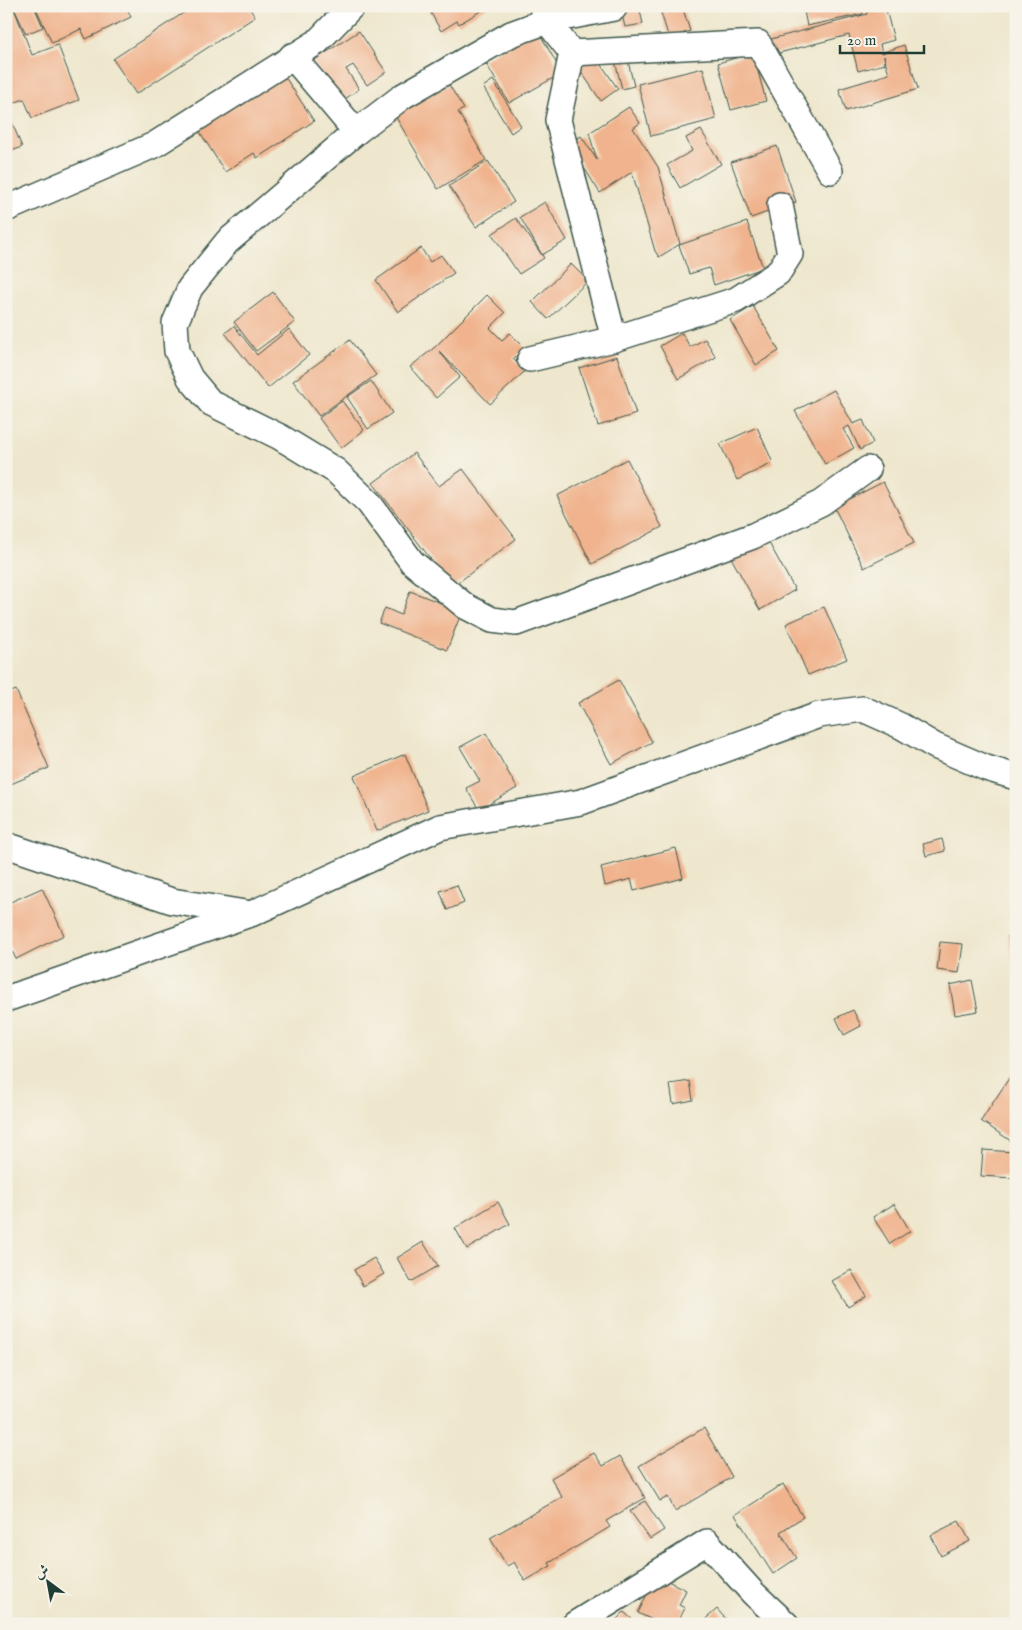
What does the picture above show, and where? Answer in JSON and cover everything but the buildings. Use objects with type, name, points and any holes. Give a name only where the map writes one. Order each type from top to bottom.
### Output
[{"type":"street","points":[[6,209],[154,145],[292,56],[317,42],[352,6]]},
{"type":"street","points":[[614,8],[544,13],[403,96],[356,132],[227,242],[190,288],[175,323],[176,351],[190,378],[211,403],[280,437],[336,471],[369,503],[412,562],[465,606],[492,620],[516,623],[753,536],[821,503],[868,469]]},
{"type":"street","points":[[544,13],[572,53],[558,120],[614,339]]},
{"type":"street","points":[[572,53],[758,43],[830,171]]},
{"type":"street","points":[[292,56],[356,132]]},
{"type":"street","points":[[530,360],[614,339],[736,300],[778,274],[790,254],[780,205]]},
{"type":"street","points":[[6,999],[251,914],[440,828],[581,802],[819,715],[863,709],[901,726],[935,746],[986,768],[1016,777]]},
{"type":"street","points":[[6,845],[172,901],[251,914]]},
{"type":"street","points":[[575,1624],[707,1542],[753,1593],[786,1624]]}]
